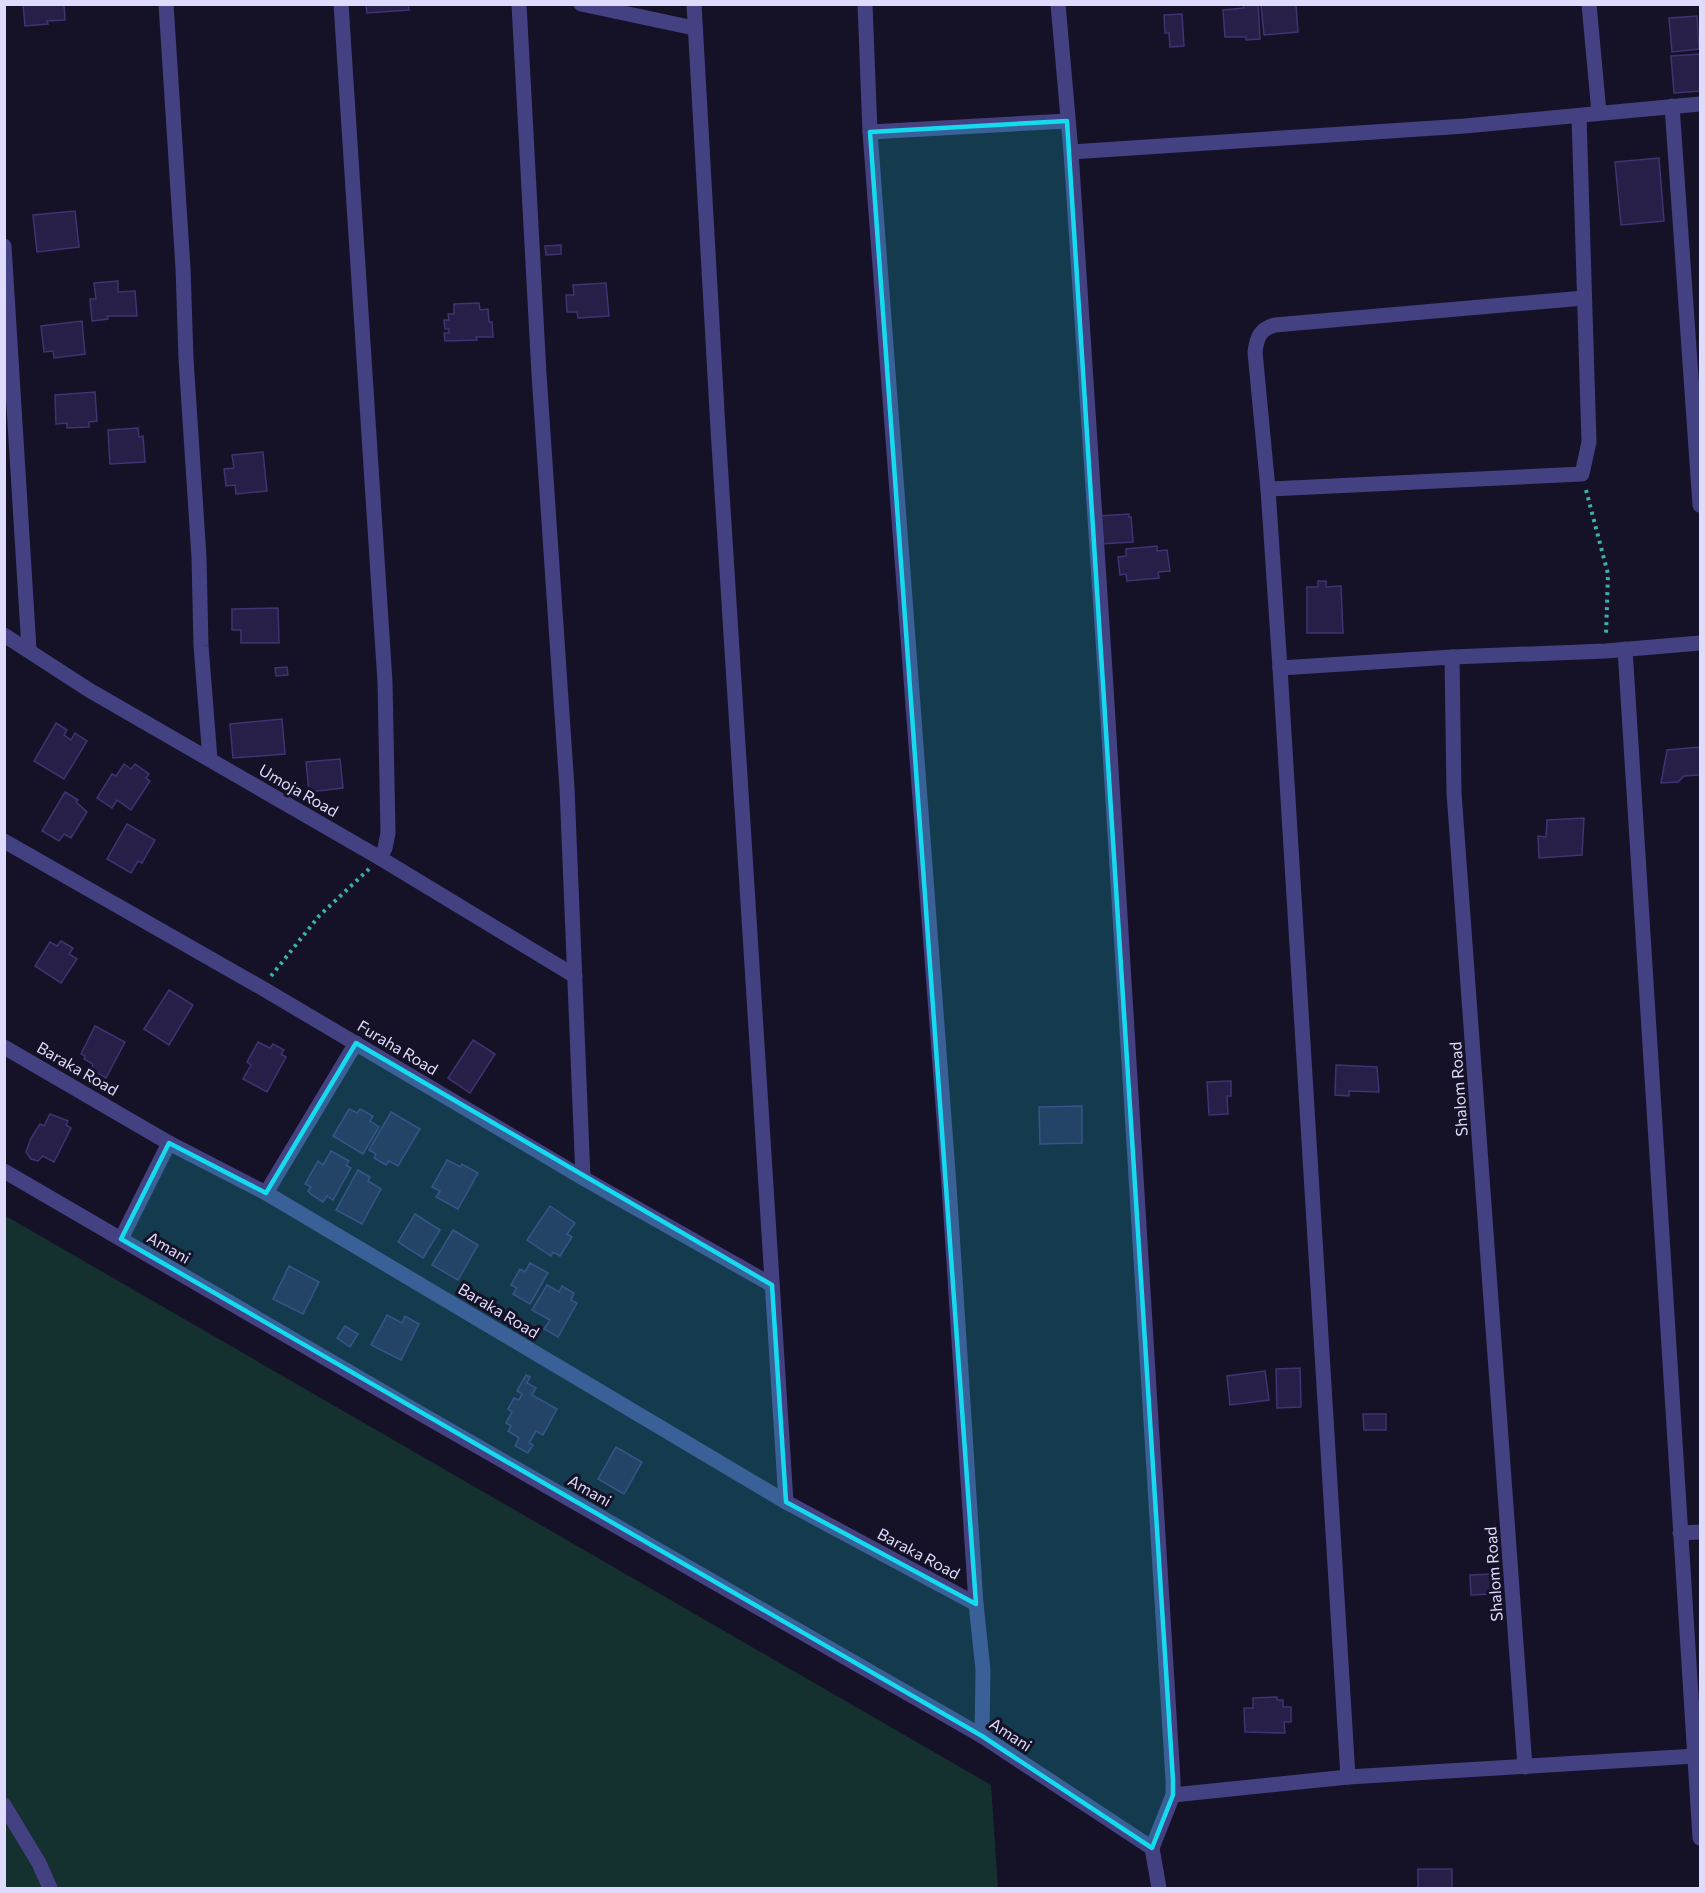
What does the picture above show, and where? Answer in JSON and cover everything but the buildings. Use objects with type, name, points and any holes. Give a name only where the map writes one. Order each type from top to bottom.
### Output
[{"type":"street","points":[[166,4],[183,256],[201,646],[210,759]]},
{"type":"street","points":[[341,4],[385,682],[387,833],[385,848],[380,858]]},
{"type":"street","points":[[519,4],[539,362],[567,788],[583,1178]]},
{"type":"street","points":[[581,4],[694,28]]},
{"type":"street","points":[[694,4],[786,1502]]},
{"type":"street","points":[[865,4],[870,132],[949,1185],[976,1604],[983,1670],[982,1737]]},
{"type":"street","points":[[1058,4],[1071,152],[1108,718],[1173,1795],[1152,1848],[1159,1888]]},
{"type":"street","points":[[1589,4],[1599,113]]},
{"type":"street","points":[[1071,152],[1338,135],[1701,104]]},
{"type":"street","points":[[1672,106],[1701,505]]},
{"type":"street","points":[[1268,489],[1582,474],[1589,442],[1579,116]]},
{"type":"street","points":[[870,132],[1067,121]]},
{"type":"street","points":[[4,246],[29,649]]},
{"type":"street","points":[[1348,1777],[1280,668],[1268,489],[1255,351],[1261,331],[1267,327],[1584,298]]},
{"type":"street","name":"Umoja Road","points":[[4,635],[29,649],[89,690],[380,858],[575,976]]},
{"type":"street","points":[[1280,668],[1701,644]]},
{"type":"street","points":[[1625,649],[1701,1838]]},
{"type":"street","name":"Shalom Road","points":[[1452,657],[1454,793],[1525,1767]]},
{"type":"street","name":"Furaha Road","points":[[4,841],[262,988],[583,1178],[772,1285]]},
{"type":"street","points":[[266,1193],[356,1043]]},
{"type":"street","name":"Baraka Road","points":[[4,1047],[169,1143],[266,1193],[786,1502],[976,1604]]},
{"type":"street","points":[[121,1239],[169,1143]]},
{"type":"street","name":"Amani","points":[[4,1171],[982,1737],[1152,1848]]},
{"type":"street","points":[[1680,1533],[1701,1532]]},
{"type":"street","points":[[1173,1795],[1348,1777],[1696,1756]]},
{"type":"street","points":[[4,1805],[39,1863],[50,1888]]},
{"type":"path","points":[[1582,474],[1608,574],[1606,651]]},
{"type":"path","points":[[262,988],[319,916],[380,858]]},
{"type":"highlighted area","points":[[1067,121],[1173,1780],[1173,1795],[1152,1848],[982,1736],[121,1239],[169,1143],[266,1193],[356,1043],[772,1285],[786,1502],[976,1604],[870,132]]},
{"type":"green space","points":[[4,1215],[991,1785],[998,1888],[5,1888]]}]
